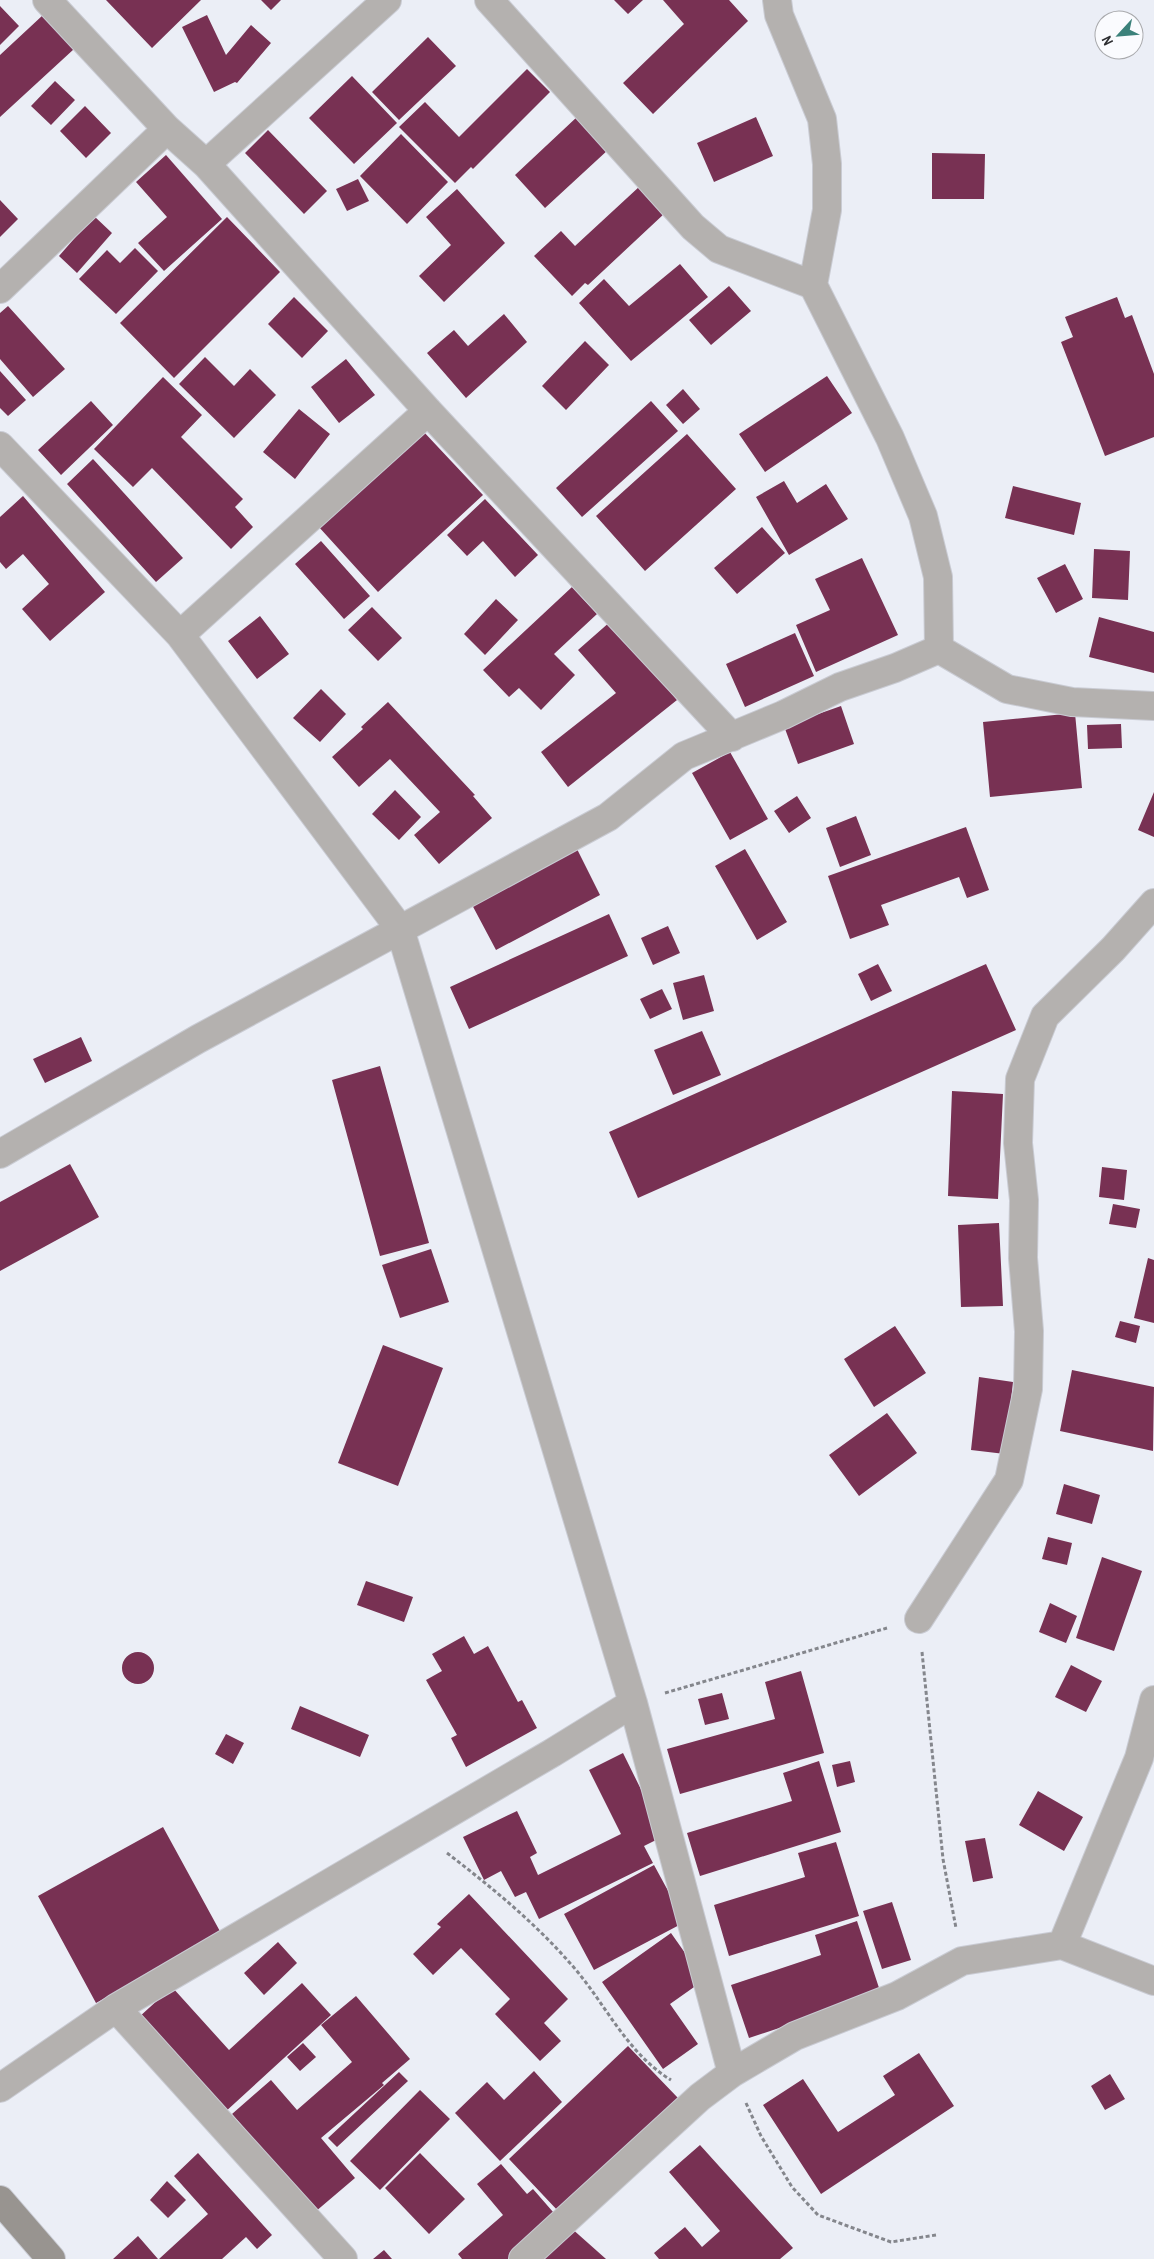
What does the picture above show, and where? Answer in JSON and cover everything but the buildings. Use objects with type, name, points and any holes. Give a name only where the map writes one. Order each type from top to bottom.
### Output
[{"type":"main road","points":[[0,2200],[51,2259]]},
{"type":"street","points":[[47,0],[167,129],[206,164],[428,411],[732,737]]},
{"type":"street","points":[[206,164],[387,0]]},
{"type":"street","points":[[489,0],[693,227],[719,249],[812,285]]},
{"type":"street","points":[[777,0],[779,15],[822,119],[827,164],[827,210],[812,285],[890,438],[922,516],[938,576],[939,649]]},
{"type":"street","points":[[0,288],[167,129]]},
{"type":"street","points":[[180,635],[428,411]]},
{"type":"street","points":[[0,446],[180,635],[400,928],[633,1703],[732,2073]]},
{"type":"street","points":[[939,649],[1006,689],[1072,702],[1154,706]]},
{"type":"street","points":[[0,1154],[198,1039],[608,817],[684,756],[783,715],[840,687],[895,668],[939,649]]},
{"type":"street","points":[[919,1619],[1009,1480],[1028,1389],[1029,1331],[1024,1258],[1024,1200],[1018,1143],[1020,1078],[1045,1016],[1113,949],[1154,903]]},
{"type":"street","points":[[1062,1945],[1139,1758],[1154,1700]]},
{"type":"street","points":[[0,2088],[116,2008],[552,1753],[633,1703]]},
{"type":"street","points":[[523,2259],[700,2097],[732,2073],[795,2036],[897,1996],[962,1961],[1062,1945],[1154,1981]]},
{"type":"street","points":[[116,2008],[343,2259]]},
{"type":"path","points":[[633,1703],[919,1619],[943,1860],[962,1961]]},
{"type":"path","points":[[440,1848],[493,1888],[570,1962],[627,2040],[664,2075],[700,2097]]},
{"type":"path","points":[[732,2073],[761,2136],[792,2188],[818,2215],[891,2242],[936,2235]]}]
